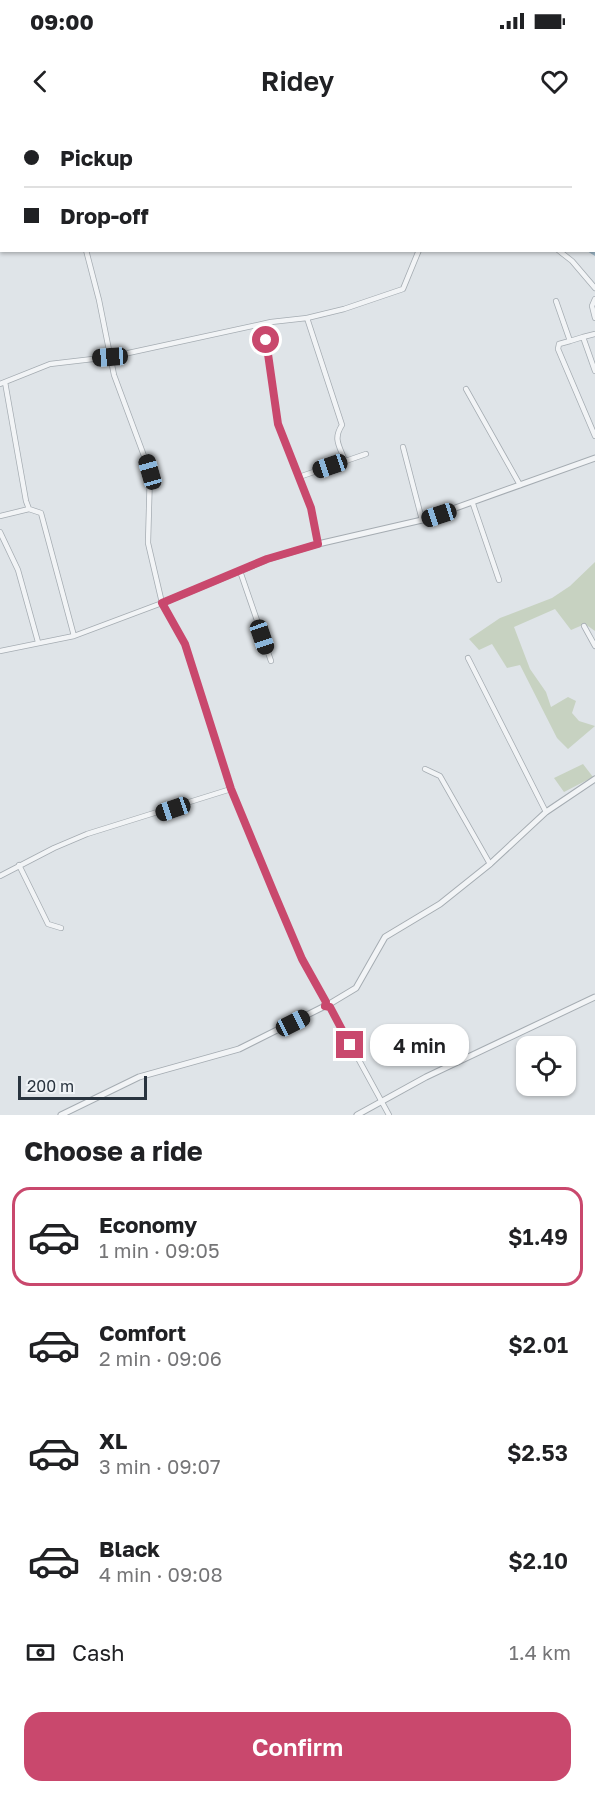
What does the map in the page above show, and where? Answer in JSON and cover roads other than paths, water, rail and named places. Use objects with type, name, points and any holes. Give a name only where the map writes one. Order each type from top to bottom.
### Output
[{"type":"street","points":[[87,252],[97,290],[114,375],[150,472],[148,543],[162,603],[185,644],[231,789],[302,959],[389,1115]]},
{"type":"street","points":[[29,509],[2,383],[50,364],[110,357],[344,309],[402,289],[418,252]]},
{"type":"street","points":[[561,252],[572,261],[595,288]]},
{"type":"street","points":[[595,299],[592,306],[595,318]]},
{"type":"street","points":[[556,301],[570,341]]},
{"type":"street","points":[[307,318],[342,424],[336,430],[336,437],[345,461]]},
{"type":"street","points":[[259,325],[266,340],[278,424],[311,508],[318,544]]},
{"type":"street","points":[[595,334],[559,345],[558,349],[595,436]]},
{"type":"street","points":[[583,337],[595,371]]},
{"type":"street","points":[[466,389],[520,485]]},
{"type":"street","points":[[403,447],[422,520]]},
{"type":"street","points":[[299,477],[366,454]]},
{"type":"street","points":[[0,651],[74,636],[240,571],[318,544],[422,520],[473,504],[595,458]]},
{"type":"street","points":[[473,504],[499,580]]},
{"type":"street","points":[[0,516],[29,509],[41,513],[74,636]]},
{"type":"street","points":[[0,532],[18,570],[38,642]]},
{"type":"street","points":[[240,571],[271,661]]},
{"type":"street","points":[[584,626],[595,646]]},
{"type":"street","points":[[468,658],[546,812]]},
{"type":"street","points":[[425,769],[440,776],[490,864]]},
{"type":"street","points":[[61,1115],[139,1077],[239,1049],[328,1005],[356,988],[385,937],[440,904],[490,864],[546,812],[595,779]]},
{"type":"street","points":[[0,876],[87,834],[231,789]]},
{"type":"street","points":[[19,866],[48,924],[61,928]]},
{"type":"street","points":[[357,1115],[426,1077],[595,997]]}]
